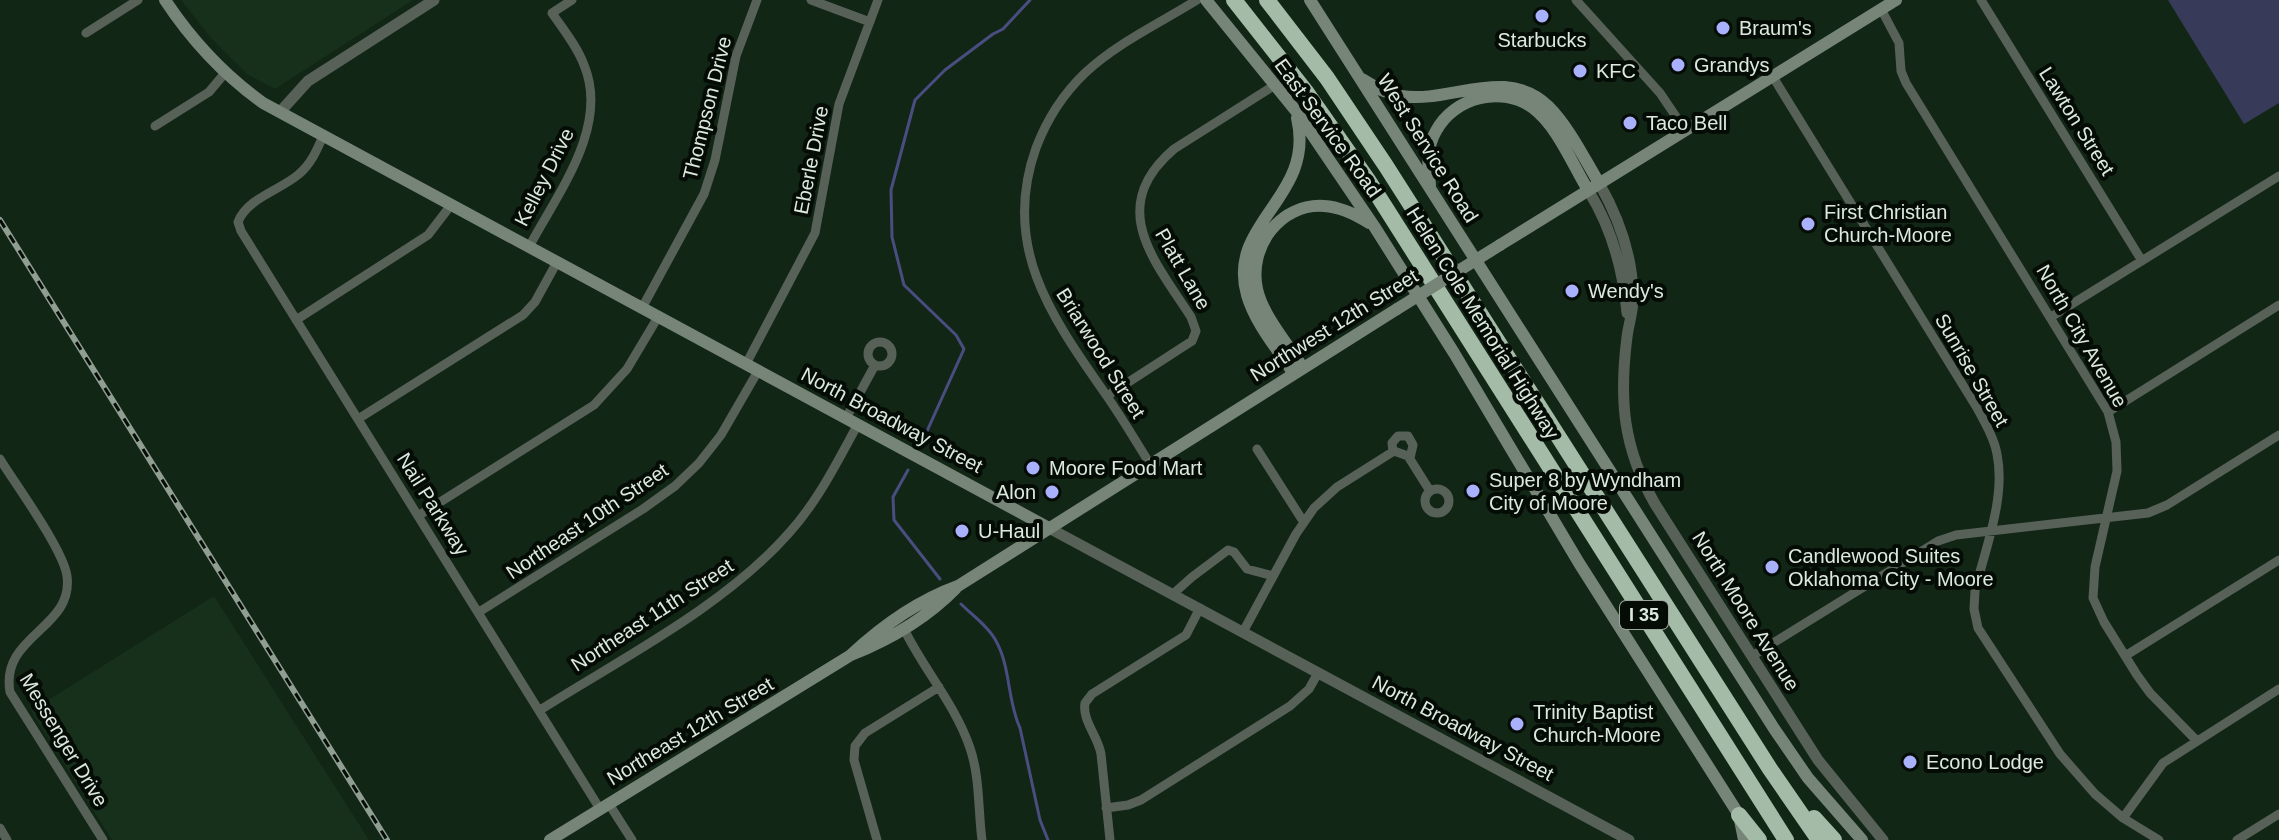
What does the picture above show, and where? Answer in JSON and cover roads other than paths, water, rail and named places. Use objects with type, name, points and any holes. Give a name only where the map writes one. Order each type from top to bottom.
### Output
[{"type":"highway","name":"Helen Cole Memorial Highway","points":[[1234,0],[1307,93],[1368,180],[1786,840]]},
{"type":"highway","name":"Helen Cole Memorial Highway","points":[[1267,0],[1327,78],[1386,166],[1770,769],[1819,840]]},
{"type":"highway","points":[[1770,769],[1834,840]]},
{"type":"highway","points":[[1739,815],[1748,840]]},
{"type":"main road","name":"North Broadway Street","points":[[165,0],[188,33],[225,73],[249,93],[280,112],[1049,528]]},
{"type":"main road","name":"East Service Road","points":[[1206,0],[1296,111],[1374,226],[1454,353],[1572,552],[1739,815]]},
{"type":"main road","points":[[1310,0],[1360,78],[1381,91],[1416,97],[1495,86],[1530,94],[1556,114],[1594,186]]},
{"type":"main road","name":"Northwest 12th Street","points":[[958,586],[1773,77],[1878,5],[1896,0]]},
{"type":"main road","name":"West Service Road","points":[[1360,78],[1775,730],[1808,778],[1862,840]]},
{"type":"main road","points":[[1430,188],[1428,156],[1436,131],[1446,117],[1461,105],[1490,96],[1513,98],[1535,109],[1594,186]]},
{"type":"main road","points":[[1296,111],[1301,134],[1298,164],[1290,183],[1251,241],[1244,273],[1250,303],[1299,371]]},
{"type":"main road","points":[[1299,371],[1259,294],[1256,262],[1263,241],[1287,215],[1317,206],[1345,210],[1374,226]]},
{"type":"main road","name":"Northeast 12th Street","points":[[851,655],[876,632],[928,597],[958,586]]},
{"type":"main road","name":"Northeast 12th Street","points":[[550,840],[851,655],[883,642],[935,610],[958,586]]},
{"type":"main road","points":[[894,620],[904,629]]},
{"type":"street","points":[[86,33],[138,0]]},
{"type":"street","points":[[280,112],[300,87],[315,76],[434,0]]},
{"type":"street","name":"Kelley Drive","points":[[529,247],[578,155],[589,127],[592,101],[588,75],[578,51],[552,13],[572,0]]},
{"type":"street","name":"Thompson Drive","points":[[642,308],[704,194],[715,160],[736,56],[757,0]]},
{"type":"street","points":[[811,0],[870,22]]},
{"type":"street","name":"Eberle Drive","points":[[746,364],[815,233],[839,104],[878,0]]},
{"type":"street","name":"Briarwood Street","points":[[1150,464],[1064,334],[1032,268],[1025,226],[1027,183],[1046,124],[1078,80],[1106,56],[1197,0]]},
{"type":"street","points":[[1576,0],[1660,93],[1685,130]]},
{"type":"street","name":"Lawton Street","points":[[1981,0],[2142,261]]},
{"type":"street","name":"North City Avenue","points":[[1878,5],[1899,43],[1901,71],[1906,83],[2108,412],[2116,442],[2117,463],[2114,490],[2095,567],[2093,598],[2096,608],[2150,693],[2196,740]]},
{"type":"street","points":[[155,126],[209,92],[225,73]]},
{"type":"street","name":"Sunrise Street","points":[[1773,77],[1993,439],[1999,469],[1998,488],[1974,601],[1978,628],[2060,754],[2095,794],[2123,818],[2159,840]]},
{"type":"street","name":"Platt Lane","points":[[1107,396],[1192,341],[1196,331],[1191,317],[1142,237],[1139,204],[1147,179],[1174,149],[1275,85]]},
{"type":"street","name":"Nail Parkway","points":[[323,136],[303,170],[250,206],[239,218],[241,231],[540,710],[632,840]]},
{"type":"street","points":[[2051,317],[2279,176]]},
{"type":"street","name":"North Moore Avenue","points":[[1594,186],[1623,231],[1633,292],[1633,313],[1623,375],[1623,405],[1628,440],[1638,472],[1655,504],[1818,760],[1883,840]]},
{"type":"street","points":[[296,320],[428,235],[451,205]]},
{"type":"street","points":[[358,419],[523,315],[535,302],[557,262]]},
{"type":"street","points":[[2108,412],[2279,305]]},
{"type":"street","points":[[418,516],[594,405],[627,369],[658,317]]},
{"type":"street","name":"Northeast 11th Street","points":[[540,710],[707,605],[752,570],[802,517],[835,467],[875,365]]},
{"type":"street","name":"Northeast 10th Street","points":[[479,612],[675,486],[699,463],[721,435],[758,371]]},
{"type":"street","points":[[1752,656],[1938,541],[1956,535],[2106,519],[2155,510],[2279,435]]},
{"type":"street","points":[[1393,452],[1392,443],[1398,436],[1408,436],[1414,448],[1410,458]]},
{"type":"street","points":[[1257,449],[1303,521]]},
{"type":"street","points":[[1243,632],[1303,521],[1335,489],[1393,452],[1410,458],[1430,491]]},
{"type":"street","name":"Messenger Drive","points":[[0,459],[55,547],[67,578],[66,595],[59,608],[14,647],[5,668],[5,679],[10,692],[103,840]]},
{"type":"street","name":"North Broadway Street","points":[[1049,528],[1629,840]]},
{"type":"street","points":[[1173,594],[1228,550],[1234,552],[1247,569],[1273,576]]},
{"type":"street","points":[[2125,656],[2279,560]]},
{"type":"street","points":[[1110,840],[1099,740],[1085,715],[1085,703],[1092,694],[1186,635],[1200,608]]},
{"type":"street","points":[[904,629],[956,716],[971,752],[982,840]]},
{"type":"street","points":[[1106,808],[1134,803],[1290,706],[1303,696],[1318,673]]},
{"type":"street","points":[[877,840],[854,760],[855,746],[865,733],[939,687]]},
{"type":"street","points":[[2123,818],[2158,768],[2196,740],[2279,689]]},
{"type":"street","points":[[2237,840],[2279,814]]},
{"type":"street","points":[[0,828],[7,840]]},
{"type":"waterway","points":[[923,440],[964,349],[956,335],[904,285],[892,237],[891,190],[915,100],[945,70],[1003,29],[1030,0]]},
{"type":"waterway","points":[[908,470],[893,497],[894,520],[940,579]]},
{"type":"waterway","points":[[961,604],[989,631],[1001,651],[1040,820],[1048,840]]},
{"type":"railway","points":[[0,220],[387,840]]},
{"type":"place","name":"Starbucks","points":[[1542,16]]},
{"type":"place","name":"Braum's","points":[[1723,28]]},
{"type":"place","name":"Grandys","points":[[1678,65]]},
{"type":"place","name":"KFC","points":[[1580,71]]},
{"type":"place","name":"Taco Bell","points":[[1630,123]]},
{"type":"place","name":"First Christian Church-Moore","points":[[1808,224]]},
{"type":"place","name":"Wendy's","points":[[1572,291]]},
{"type":"place","name":"Moore Food Mart","points":[[1033,468]]},
{"type":"place","name":"Super 8 by Wyndham City of Moore","points":[[1473,491]]},
{"type":"place","name":"Alon","points":[[1052,492]]},
{"type":"place","name":"U-Haul","points":[[962,531]]},
{"type":"place","name":"Candlewood Suites Oklahoma City - Moore","points":[[1772,567]]},
{"type":"place","name":"Trinity Baptist Church-Moore","points":[[1517,724]]},
{"type":"place","name":"Econo Lodge","points":[[1910,762]]}]
